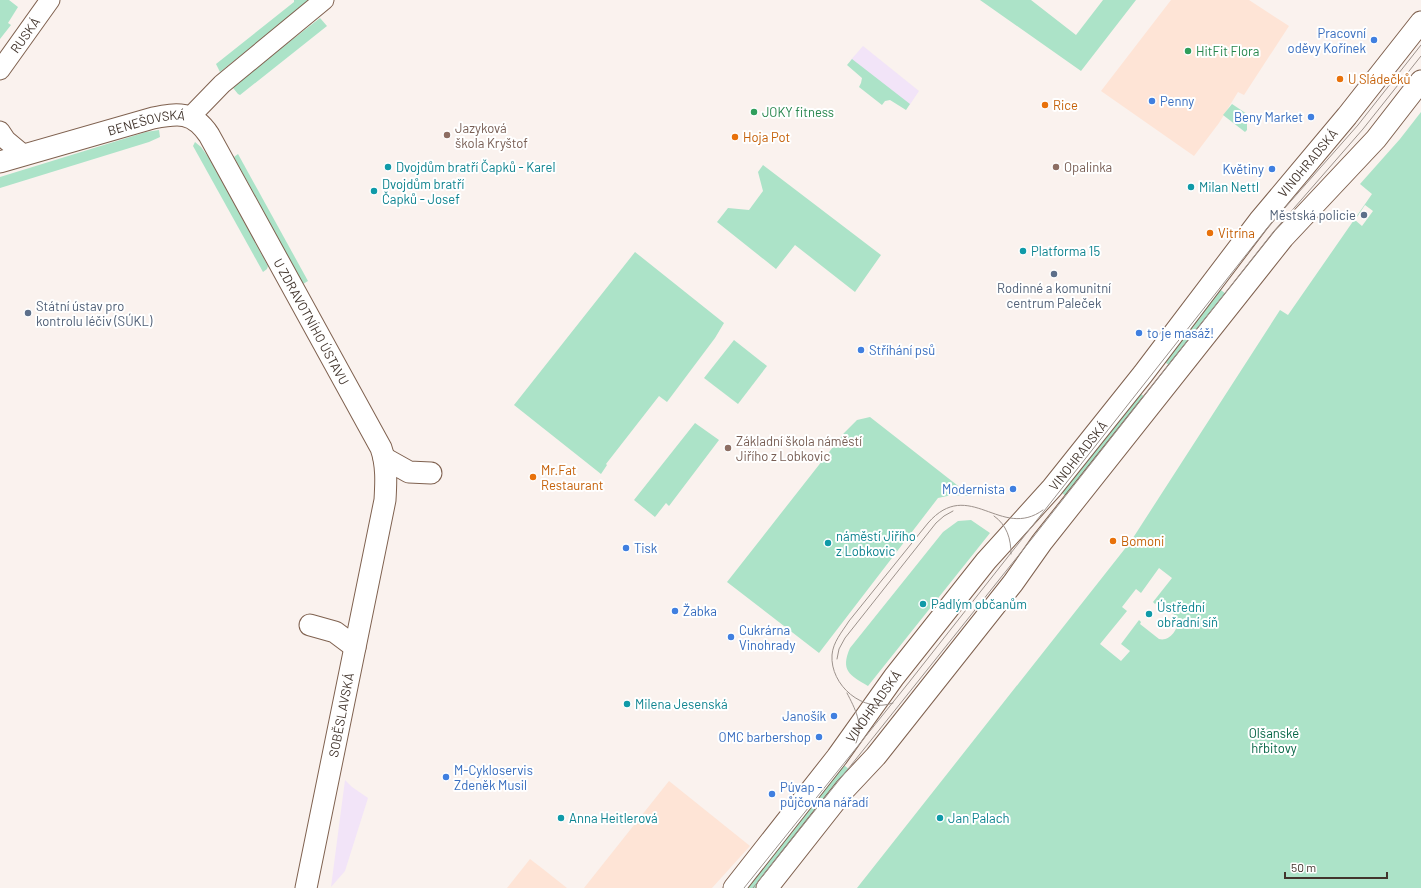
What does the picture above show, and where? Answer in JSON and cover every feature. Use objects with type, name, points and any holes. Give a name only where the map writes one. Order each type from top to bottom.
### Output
[{"type":"main road","name":"VINOHRADSKÁ","points":[[734,888],[837,757],[894,677],[986,562],[1052,488],[1142,374],[1259,221],[1347,116],[1421,22]]},
{"type":"main road","name":"VINOHRADSKÁ","points":[[767,888],[845,789],[876,756],[1013,584],[1047,536],[1283,238],[1376,139],[1421,81]]},
{"type":"main road","name":"BENEŠOVSKÁ","points":[[0,162],[153,118],[175,114],[190,117]]},
{"type":"main road","name":"U ZDRAVOTNÍHO ÚSTAVU","points":[[190,117],[203,126],[209,135],[380,448],[384,458],[386,492],[376,542]]},
{"type":"main road","points":[[384,458],[409,472],[431,473]]},
{"type":"main road","name":"SOBĚSLAVSKÁ","points":[[306,888],[376,542]]},
{"type":"main road","points":[[310,625],[335,632],[355,647]]},
{"type":"street","name":"RUSKÁ","points":[[0,70],[50,0]]},
{"type":"street","name":"BENEŠOVSKÁ","points":[[190,117],[222,84],[324,0]]},
{"type":"street","points":[[0,131],[6,140],[24,155]]},
{"type":"shaded area","points":[[1171,0],[1249,0],[1289,26],[1244,95],[1238,92],[1219,123],[1194,156],[1101,91]]},
{"type":"shaded area","points":[[863,46],[919,91],[909,106],[850,61]]},
{"type":"shaded area","points":[[345,780],[368,798],[345,871],[331,887]]},
{"type":"shaded area","points":[[669,781],[750,846],[712,888],[584,888]]},
{"type":"shaded area","points":[[530,859],[543,869],[567,888],[507,888]]},
{"type":"green space","points":[[0,0],[9,0],[18,7],[8,23],[11,25],[0,39]]},
{"type":"green space","points":[[294,0],[310,0],[220,72],[216,64],[294,2]]},
{"type":"green space","points":[[980,0],[1031,0],[1076,35],[1103,0],[1136,0],[1081,71]]},
{"type":"green space","points":[[320,18],[327,26],[240,95],[229,83],[248,74]]},
{"type":"green space","points":[[852,59],[910,104],[906,110],[890,100],[885,101],[882,105],[859,87],[862,78],[847,65]]},
{"type":"green space","points":[[1232,104],[1247,114],[1247,130],[1245,132],[1223,115]]},
{"type":"green space","name":"Olšanské hřbitovy","points":[[1421,112],[1421,888],[857,888],[1131,541],[1280,310],[1288,315],[1372,194],[1360,184],[1400,139]],"holes":[[[1365,205],[1373,211],[1362,226],[1355,220]],[[1159,568],[1172,578],[1153,602],[1155,604],[1157,602],[1176,616],[1178,624],[1175,631],[1169,637],[1166,639],[1159,639],[1140,624],[1141,622],[1139,620],[1121,644],[1130,651],[1121,661],[1100,644],[1127,611],[1122,607],[1136,589],[1141,593]]]},
{"type":"green space","points":[[159,130],[160,137],[149,142],[0,188],[0,177],[146,132]]},
{"type":"green space","points":[[195,142],[201,147],[209,158],[268,266],[263,272],[193,146]]},
{"type":"green space","points":[[238,154],[308,281],[303,284],[234,157]]},
{"type":"green space","points":[[763,165],[881,255],[855,292],[795,245],[776,269],[717,222],[728,208],[749,210],[763,191],[758,172]]},
{"type":"green space","points":[[635,252],[724,323],[715,338],[667,402],[659,396],[606,464],[607,465],[601,474],[514,405]]},
{"type":"green space","points":[[1217,287],[1226,294],[1170,366],[1161,359]]},
{"type":"green space","points":[[734,340],[767,366],[738,404],[704,378]]},
{"type":"green space","points":[[1136,390],[1146,398],[1067,497],[1057,489]]},
{"type":"green space","points":[[870,417],[971,496],[952,495],[938,498],[819,653],[727,582],[844,433],[857,420]]},
{"type":"green space","points":[[695,423],[719,440],[669,506],[666,503],[655,517],[634,500]]},
{"type":"green space","points":[[971,520],[990,533],[868,686],[856,679],[848,672],[846,662],[850,648],[943,532],[958,521]]},
{"type":"green space","points":[[840,762],[850,770],[756,888],[740,888]]},
{"type":"tram line","points":[[744,888],[910,681],[1268,227],[1358,125],[1421,45]]},
{"type":"tram line","points":[[753,888],[1034,536],[1274,231],[1363,129],[1421,56]]},
{"type":"tram line","points":[[893,703],[882,705],[860,701],[850,694],[836,677],[833,666],[833,650],[838,637],[849,621],[928,523],[943,510],[957,506],[971,506],[1013,518],[1028,518],[1043,510]]},
{"type":"tram line","points":[[837,659],[839,649],[845,638],[936,523],[953,511]]},
{"type":"tram line","points":[[994,516],[1005,528],[1010,543],[1011,554]]},
{"type":"tram line","points":[[847,693],[858,717],[859,729],[856,743]]},
{"type":"place","name":"Pracovní oděvy Kořínek","points":[[1374,40]]},
{"type":"place","name":"HitFit Flora","points":[[1188,51]]},
{"type":"place","name":"U Sládečků","points":[[1340,79]]},
{"type":"place","name":"Penny","points":[[1152,101]]},
{"type":"place","name":"Rice","points":[[1045,105]]},
{"type":"place","name":"JOKY fitness","points":[[754,112]]},
{"type":"place","name":"Beny Market","points":[[1311,117]]},
{"type":"place","name":"Jazyková škola Kryštof","points":[[447,135]]},
{"type":"place","name":"Hoja Pot","points":[[735,137]]},
{"type":"place","name":"Dvojdům bratří Čapků - Karel","points":[[388,167]]},
{"type":"place","name":"Opalinka","points":[[1056,167]]},
{"type":"place","name":"Květiny","points":[[1272,169]]},
{"type":"place","name":"Milan Nettl","points":[[1191,187]]},
{"type":"place","name":"Dvojdům bratří Čapků - Josef","points":[[374,191]]},
{"type":"place","name":"Městská policie","points":[[1364,215]]},
{"type":"place","name":"Vitrína","points":[[1210,233]]},
{"type":"place","name":"Platforma 15","points":[[1023,251]]},
{"type":"place","name":"Rodinné a komunitní centrum Paleček","points":[[1054,274]]},
{"type":"place","name":"Státní ústav pro kontrolu léčiv (SÚKL)","points":[[28,313]]},
{"type":"place","name":"to je masáž!","points":[[1139,333]]},
{"type":"place","name":"Stříhání psů","points":[[861,350]]},
{"type":"place","name":"Základní škola náměstí Jiřího z Lobkovic","points":[[728,448]]},
{"type":"place","name":"Mr.Fat Restaurant","points":[[533,477]]},
{"type":"place","name":"Modernista","points":[[1013,489]]},
{"type":"place","name":"Bomoni","points":[[1113,541]]},
{"type":"place","name":"náměstí Jiřího z Lobkovic","points":[[828,543]]},
{"type":"place","name":"Tisk","points":[[626,548]]},
{"type":"place","name":"Padlým občanům","points":[[923,604]]},
{"type":"place","name":"Žabka","points":[[675,611]]},
{"type":"place","name":"Ústřední obřadní síň","points":[[1149,614]]},
{"type":"place","name":"Cukrárna Vinohrady","points":[[731,637]]},
{"type":"place","name":"Milena Jesenská","points":[[627,704]]},
{"type":"place","name":"Janošík","points":[[834,716]]},
{"type":"place","name":"OMC barbershop","points":[[819,737]]},
{"type":"place","name":"M-Cykloservis Zdeněk Musil","points":[[446,777]]},
{"type":"place","name":"Púvap - půjčovna nářadí","points":[[772,794]]},
{"type":"place","name":"Anna Heitlerová","points":[[561,818]]},
{"type":"place","name":"Jan Palach","points":[[940,818]]}]
